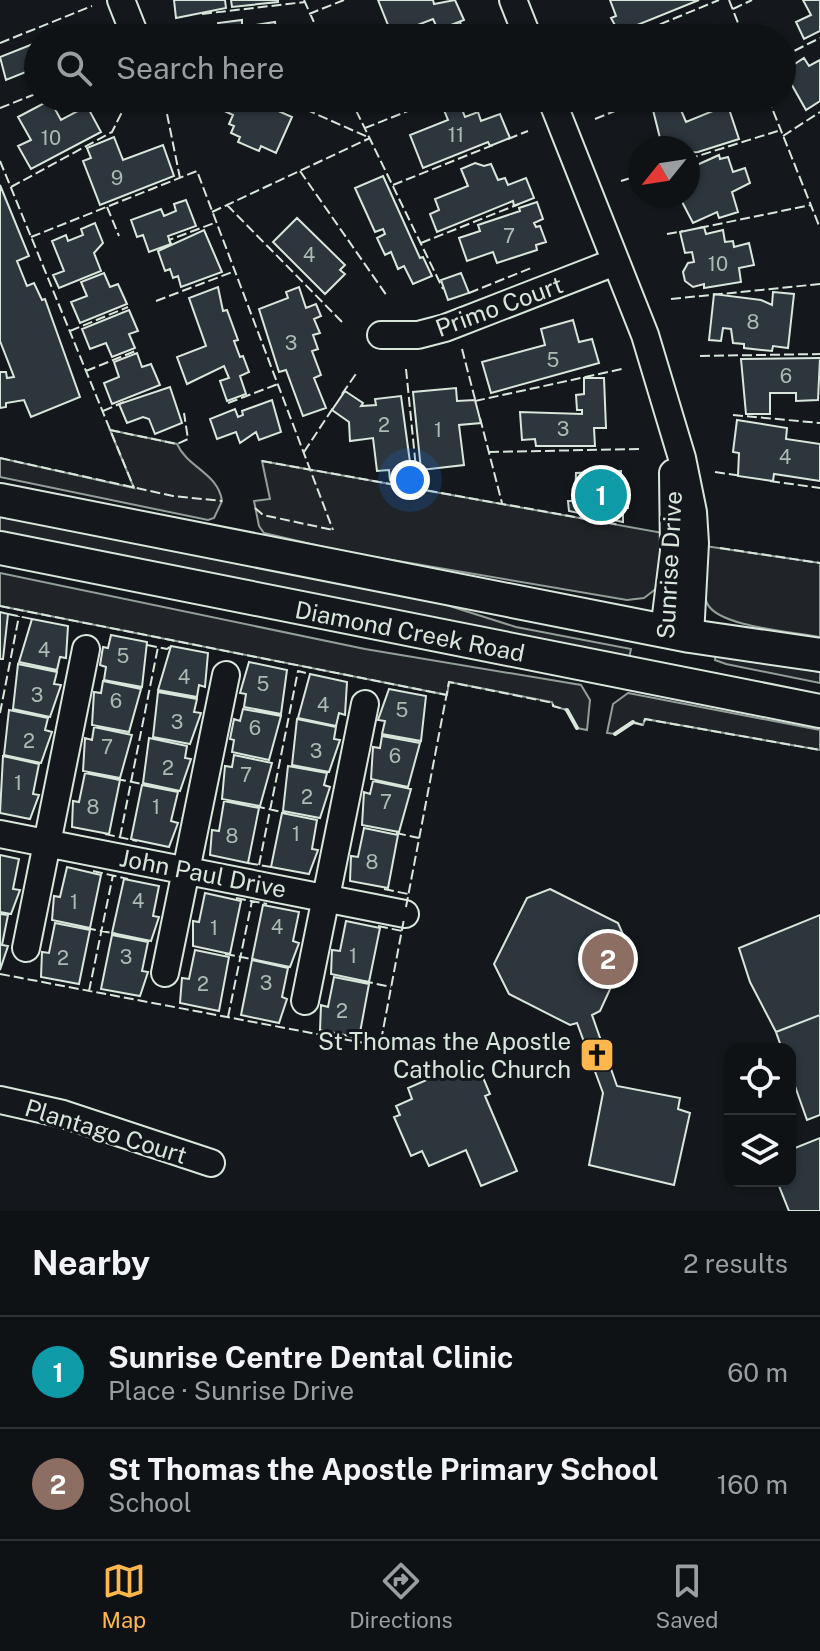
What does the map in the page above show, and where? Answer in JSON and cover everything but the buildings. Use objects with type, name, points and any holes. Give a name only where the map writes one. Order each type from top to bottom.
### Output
[{"type":"main road","name":"Diamond Creek Road","points":[[0,500],[677,633],[820,655]]},
{"type":"main road","name":"Diamond Creek Road","points":[[5,552],[820,711]]},
{"type":"main road","name":"Sunrise Drive","points":[[671,680],[680,673],[687,657],[677,633]]},
{"type":"street","points":[[121,0],[130,24]]},
{"type":"street","points":[[513,0],[522,24]]},
{"type":"street","name":"Sunrise Drive","points":[[556,112],[660,380],[672,429],[683,511],[695,568],[677,633]]},
{"type":"street","name":"Primo Court","points":[[381,335],[418,335],[445,328],[615,262]]},
{"type":"street","points":[[26,948],[86,649]]},
{"type":"street","points":[[165,973],[226,675]]},
{"type":"street","points":[[305,1001],[365,704]]},
{"type":"street","name":"John Paul Drive","points":[[0,834],[405,914]]},
{"type":"street","name":"Plantago Court","points":[[0,1100],[63,1114],[211,1163]]},
{"type":"shaded area","points":[[110,430],[177,444],[219,491],[222,501],[214,518],[208,520],[0,477],[0,458],[134,488]]},
{"type":"shaded area","points":[[262,461],[663,533],[657,588],[644,598],[627,600],[345,552],[264,533],[259,526],[254,501],[270,499]]},
{"type":"shaded area","points":[[0,513],[437,602],[516,627],[631,649],[629,658],[0,535]]},
{"type":"shaded area","points":[[705,546],[820,563],[820,637],[741,623],[714,611],[707,603],[704,590]]},
{"type":"shaded area","points":[[0,573],[365,649],[581,685],[590,700],[587,730],[577,728],[567,710],[553,706],[552,702],[449,682],[447,695],[0,606]]},
{"type":"shaded area","points":[[716,652],[820,672],[820,683],[726,664],[715,660]]},
{"type":"shaded area","points":[[628,693],[820,730],[820,750],[645,719],[643,725],[633,723],[615,734],[607,733],[613,704]]},
{"type":"fence","points":[[304,0],[315,24]]},
{"type":"fence","points":[[309,14],[344,0]]},
{"type":"fence","points":[[661,24],[719,0]]},
{"type":"fence","points":[[729,0],[738,24]]},
{"type":"fence","points":[[733,9],[752,0]]},
{"type":"fence","points":[[202,14],[305,2]]},
{"type":"fence","points":[[47,24],[92,6]]},
{"type":"fence","points":[[0,43],[24,33]]},
{"type":"fence","points":[[796,50],[820,38]]},
{"type":"fence","points":[[0,108],[24,99]]},
{"type":"fence","points":[[11,187],[112,132],[122,112]]},
{"type":"fence","points":[[312,112],[370,138]]},
{"type":"fence","points":[[357,112],[443,289]]},
{"type":"fence","points":[[365,128],[406,112]]},
{"type":"fence","points":[[595,119],[612,112]]},
{"type":"fence","points":[[774,112],[820,228]]},
{"type":"fence","points":[[783,136],[820,112]]},
{"type":"fence","points":[[167,114],[180,178]]},
{"type":"fence","points":[[700,155],[781,130]]},
{"type":"fence","points":[[508,139],[528,131]]},
{"type":"fence","points":[[212,212],[370,138]]},
{"type":"fence","points":[[393,185],[493,145]]},
{"type":"fence","points":[[0,161],[134,488]]},
{"type":"fence","points":[[31,237],[197,171],[333,530]]},
{"type":"fence","points":[[300,171],[387,296]]},
{"type":"fence","points":[[621,181],[628,179]]},
{"type":"fence","points":[[421,243],[519,204]]},
{"type":"fence","points":[[227,205],[344,324]]},
{"type":"fence","points":[[699,228],[811,205]]},
{"type":"fence","points":[[107,207],[119,236]]},
{"type":"fence","points":[[171,245],[169,240],[217,222]]},
{"type":"fence","points":[[667,234],[683,231]]},
{"type":"fence","points":[[469,293],[531,268]]},
{"type":"fence","points":[[156,301],[235,271]]},
{"type":"fence","points":[[671,299],[820,284]]},
{"type":"fence","points":[[70,331],[128,307]]},
{"type":"fence","points":[[462,349],[476,403]]},
{"type":"fence","points":[[86,371],[138,350]]},
{"type":"fence","points":[[700,356],[820,354]]},
{"type":"fence","points":[[406,369],[418,488]]},
{"type":"fence","points":[[475,401],[622,369]]},
{"type":"fence","points":[[342,394],[358,371]]},
{"type":"fence","points":[[228,403],[278,384]]},
{"type":"fence","points":[[103,411],[124,402]]},
{"type":"fence","points":[[304,452],[333,408]]},
{"type":"fence","points":[[110,430],[177,444],[188,439],[184,413]]},
{"type":"fence","points":[[733,415],[820,423]]},
{"type":"fence","points":[[480,418],[502,503]]},
{"type":"fence","points":[[489,452],[639,449]]},
{"type":"fence","points":[[0,458],[173,496],[222,501]]},
{"type":"fence","points":[[262,461],[620,525]]},
{"type":"fence","points":[[715,472],[742,476]]},
{"type":"fence","points":[[770,481],[820,488]]},
{"type":"fence","points":[[255,508],[263,515],[333,530]]},
{"type":"fence","points":[[720,548],[820,563]]},
{"type":"fence","points":[[0,606],[447,695]]},
{"type":"fence","points":[[8,614],[32,619]]},
{"type":"fence","points":[[0,713],[19,616]]},
{"type":"fence","points":[[147,645],[167,649],[171,646]]},
{"type":"fence","points":[[120,837],[158,647]]},
{"type":"fence","points":[[259,865],[298,671],[310,674]]},
{"type":"fence","points":[[406,907],[449,682],[553,703],[553,706],[567,710]]},
{"type":"fence","points":[[633,722],[643,725],[645,719],[820,750]]},
{"type":"fence","points":[[116,779],[148,785]]},
{"type":"fence","points":[[255,806],[286,813]]},
{"type":"fence","points":[[396,833],[419,838]]},
{"type":"fence","points":[[105,834],[137,841]]},
{"type":"fence","points":[[248,863],[271,867]]},
{"type":"fence","points":[[93,871],[128,879]]},
{"type":"fence","points":[[89,991],[113,875]]},
{"type":"fence","points":[[384,889],[408,894]]},
{"type":"fence","points":[[236,898],[267,904]]},
{"type":"fence","points":[[228,1017],[252,901]]},
{"type":"fence","points":[[0,974],[380,1046],[404,919]]},
{"type":"fence","points":[[378,926],[402,931]]},
{"type":"fence","points":[[86,928],[117,934]]},
{"type":"fence","points":[[225,954],[257,960]]},
{"type":"fence","points":[[363,981],[391,987]]},
{"type":"wall","points":[[567,710],[577,728]]},
{"type":"wall","points":[[615,734],[633,722]]},
{"type":"place","name":"Sunrise Centre Dental Clinic","points":[[601,495]]},
{"type":"place","name":"St Thomas the Apostle Primary School","points":[[608,959]]},
{"type":"place","name":"St Thomas the Apostle Catholic Church","points":[[597,1055]]}]
